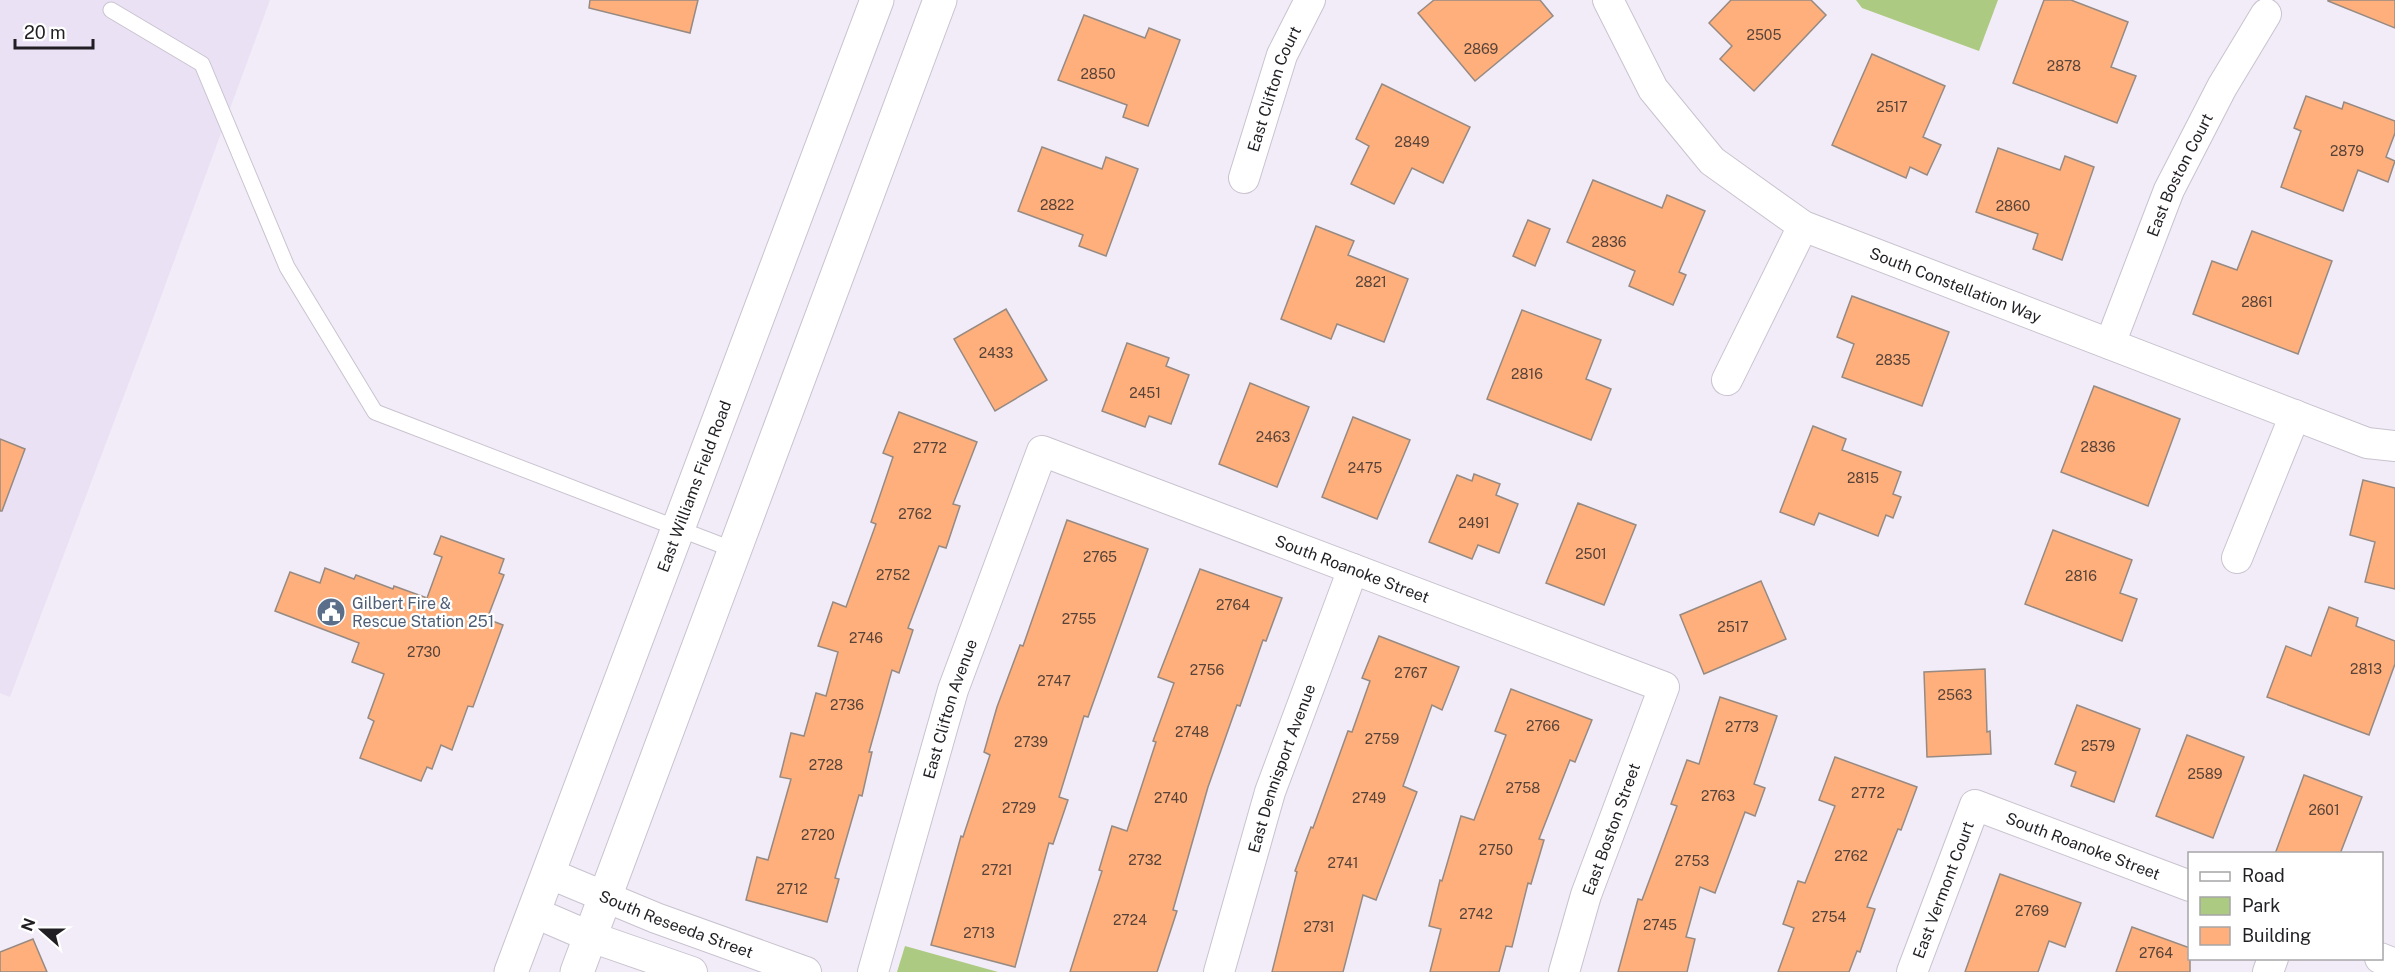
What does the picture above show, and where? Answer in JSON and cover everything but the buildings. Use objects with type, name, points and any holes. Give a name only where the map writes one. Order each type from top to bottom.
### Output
[{"type":"main road","name":"East Williams Field Road","points":[[511,972],[877,0]]},
{"type":"main road","points":[[578,972],[940,0]]},
{"type":"street","name":"East Clifton Court","points":[[1244,178],[1282,55],[1310,0]]},
{"type":"street","name":"South Constellation Way","points":[[1608,0],[1653,89],[1712,161],[1803,226],[2367,443],[2395,446]]},
{"type":"street","name":"East Boston Court","points":[[2110,344],[2169,190],[2222,87],[2266,14]]},
{"type":"street","points":[[1727,380],[1803,226]]},
{"type":"street","points":[[2237,558],[2295,415]]},
{"type":"street","name":"South Roanoke Street","points":[[1042,451],[1664,687]]},
{"type":"street","name":"East Clifton Avenue","points":[[873,972],[953,690],[1042,451]]},
{"type":"street","name":"East Dennisport Avenue","points":[[1219,972],[1270,792],[1353,569]]},
{"type":"street","name":"East Boston Street","points":[[1564,972],[1586,895],[1664,687]]},
{"type":"street","name":"South Roanoke Street","points":[[1975,805],[2188,885]]},
{"type":"street","name":"East Vermont Court","points":[[1912,972],[1975,805]]},
{"type":"street","name":"South Reseeda Street","points":[[548,873],[605,897],[806,972]]},
{"type":"street","points":[[533,912],[591,937],[692,972]]},
{"type":"lane","points":[[111,10],[202,64],[287,267],[375,412],[734,550]]},
{"type":"shaded area","points":[[0,0],[270,0],[10,697],[0,693]]},
{"type":"green space","points":[[1856,0],[1998,0],[1979,51],[1862,8]]},
{"type":"green space","points":[[905,946],[998,972],[897,972]]},
{"type":"place","name":"Gilbert Fire & Rescue Station 251","points":[[331,612]]}]
